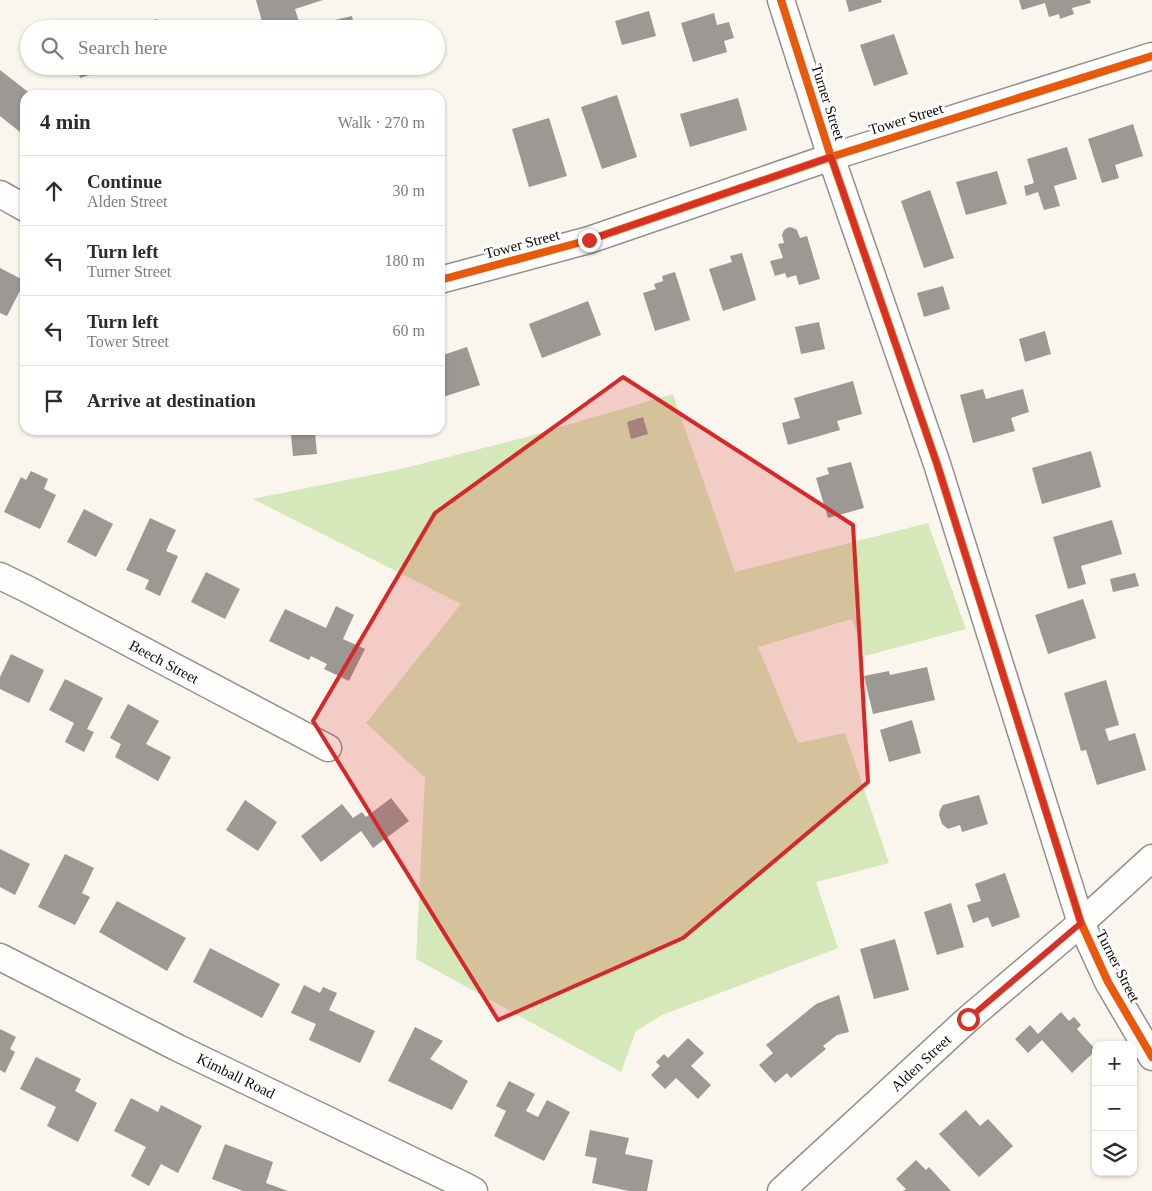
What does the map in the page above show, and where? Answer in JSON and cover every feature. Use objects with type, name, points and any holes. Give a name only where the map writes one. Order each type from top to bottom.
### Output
[{"type":"street","name":"Turner Street","points":[[781,0],[831,157],[937,464],[1081,923],[1108,982],[1152,1057]]},
{"type":"street","name":"Tower Street","points":[[445,279],[589,240],[831,157],[1152,56]]},
{"type":"street","points":[[0,194],[20,205]]},
{"type":"street","name":"Beech Street","points":[[0,576],[328,748]]},
{"type":"street","name":"Alden Street","points":[[781,1191],[968,1019],[1081,923],[1152,858]]},
{"type":"street","name":"Kimball Road","points":[[0,957],[178,1048],[474,1191]]},
{"type":"highlighted area","points":[[623,377],[853,525],[868,782],[683,938],[498,1020],[313,721],[435,513]]},
{"type":"green space","points":[[673,394],[735,572],[928,523],[966,629],[865,656],[852,619],[758,647],[798,743],[845,733],[889,863],[816,882],[838,948],[662,1015],[636,1031],[621,1072],[416,959],[425,778],[366,723],[461,604],[253,499],[401,469],[523,438]]},
{"type":"building","points":[[256,0],[323,0],[295,9],[298,20],[262,20]]},
{"type":"building","points":[[846,0],[881,0],[882,2],[849,12]]},
{"type":"building","points":[[1019,0],[1090,0],[1091,3],[1072,8],[1074,14],[1060,19],[1059,14],[1049,17],[1045,3],[1022,10]]},
{"type":"building","points":[[649,11],[656,36],[622,45],[615,21]]},
{"type":"building","points":[[714,13],[717,25],[729,22],[734,38],[724,41],[727,52],[693,62],[681,23]]},
{"type":"building","points":[[352,16],[353,20],[334,20]]},
{"type":"building","points":[[894,34],[908,74],[874,86],[860,45]]},
{"type":"building","points":[[0,70],[26,90],[20,90],[20,132],[0,116]]},
{"type":"building","points":[[79,75],[90,75],[80,78]]},
{"type":"building","points":[[617,95],[637,157],[602,169],[581,107]]},
{"type":"building","points":[[738,98],[747,130],[690,147],[680,114]]},
{"type":"building","points":[[549,118],[567,176],[529,187],[512,129]]},
{"type":"building","points":[[1133,124],[1143,156],[1115,165],[1119,178],[1102,183],[1088,139]]},
{"type":"building","points":[[1067,147],[1077,179],[1054,186],[1060,206],[1044,210],[1038,192],[1026,196],[1024,186],[1034,183],[1027,159]]},
{"type":"building","points":[[997,171],[1007,204],[966,215],[956,182]]},
{"type":"building","points":[[930,190],[954,258],[924,268],[901,201]]},
{"type":"building","points":[[789,227],[797,230],[800,238],[807,236],[820,279],[799,285],[796,275],[787,278],[785,273],[775,276],[770,261],[783,258],[778,244],[784,243],[782,235],[784,230]]},
{"type":"building","points":[[742,253],[756,300],[723,311],[709,269],[732,262],[730,256]]},
{"type":"building","points":[[0,268],[20,278],[20,291],[7,316],[0,313]]},
{"type":"building","points":[[675,272],[690,320],[655,331],[643,293],[656,289],[654,284],[663,281],[662,276]]},
{"type":"building","points":[[943,286],[950,309],[924,317],[917,293]]},
{"type":"building","points":[[588,301],[601,335],[542,358],[529,324]]},
{"type":"building","points":[[819,322],[825,349],[801,354],[795,327]]},
{"type":"building","points":[[1045,331],[1051,354],[1025,362],[1019,339]]},
{"type":"building","points":[[467,347],[480,385],[445,396],[445,354]]},
{"type":"building","points":[[853,381],[862,414],[837,421],[840,430],[788,445],[782,423],[800,418],[794,398]]},
{"type":"building","points":[[983,389],[986,399],[1023,389],[1029,412],[1011,418],[1015,431],[973,443],[960,395]]},
{"type":"building","points":[[643,417],[648,434],[631,439],[627,422]]},
{"type":"building","points":[[291,435],[315,435],[317,454],[293,456]]},
{"type":"building","points":[[1091,451],[1101,487],[1042,504],[1032,468]]},
{"type":"building","points":[[851,462],[864,508],[828,518],[816,478],[829,474],[827,468]]},
{"type":"building","points":[[31,471],[48,479],[44,489],[56,495],[40,529],[4,512],[21,477],[26,480]]},
{"type":"building","points":[[84,509],[113,524],[96,557],[67,542]]},
{"type":"building","points":[[150,518],[176,530],[166,551],[178,556],[160,596],[145,589],[149,580],[126,570]]},
{"type":"building","points":[[1112,520],[1122,554],[1081,566],[1086,584],[1068,589],[1053,537]]},
{"type":"building","points":[[206,572],[240,589],[225,619],[191,602]]},
{"type":"building","points":[[1135,573],[1139,586],[1113,592],[1110,579]]},
{"type":"building","points":[[1083,599],[1096,638],[1048,654],[1035,615]]},
{"type":"building","points":[[336,606],[354,615],[343,639],[365,649],[349,681],[324,669],[327,664],[311,656],[309,660],[269,641],[285,609],[326,628]]},
{"type":"building","points":[[11,654],[44,670],[29,703],[0,689],[0,677]]},
{"type":"building","points":[[927,667],[935,700],[873,714],[864,676],[889,671],[890,675]]},
{"type":"building","points":[[65,679],[103,698],[87,729],[94,732],[84,752],[65,742],[74,723],[49,710]]},
{"type":"building","points":[[1106,680],[1119,725],[1105,729],[1109,741],[1135,733],[1146,770],[1097,785],[1086,750],[1081,751],[1064,693]]},
{"type":"building","points":[[128,704],[159,721],[146,744],[171,757],[158,781],[115,757],[121,744],[110,738]]},
{"type":"building","points":[[912,720],[921,753],[889,762],[880,730]]},
{"type":"building","points":[[979,795],[988,824],[962,832],[960,825],[948,829],[942,824],[939,815],[943,805]]},
{"type":"building","points":[[391,798],[409,821],[373,848],[361,831],[321,862],[301,836],[342,804],[353,818],[362,812],[366,817]]},
{"type":"building","points":[[245,800],[277,822],[258,851],[226,830]]},
{"type":"building","points":[[0,849],[30,864],[15,895],[0,887]]},
{"type":"building","points":[[65,854],[94,868],[82,893],[90,897],[75,925],[38,907]]},
{"type":"building","points":[[1005,873],[1020,917],[992,927],[988,917],[973,923],[967,905],[981,901],[975,884]]},
{"type":"building","points":[[117,901],[186,938],[167,971],[99,932]]},
{"type":"building","points":[[951,903],[964,947],[937,955],[924,912]]},
{"type":"building","points":[[895,939],[909,990],[874,999],[860,949]]},
{"type":"building","points":[[210,948],[280,984],[262,1018],[193,982]]},
{"type":"building","points":[[304,985],[320,993],[323,987],[337,993],[329,1010],[375,1031],[360,1063],[309,1040],[316,1024],[291,1013]]},
{"type":"building","points":[[839,995],[849,1032],[837,1035],[823,1046],[826,1049],[791,1078],[787,1073],[775,1083],[759,1065],[773,1053],[766,1045],[816,1004]]},
{"type":"building","points":[[1061,1012],[1069,1021],[1074,1017],[1081,1025],[1077,1029],[1092,1046],[1092,1054],[1072,1073],[1042,1040],[1028,1053],[1015,1039],[1030,1025],[1038,1034]]},
{"type":"building","points":[[415,1027],[443,1041],[430,1059],[468,1081],[452,1110],[388,1081]]},
{"type":"building","points":[[0,1029],[16,1037],[10,1049],[15,1052],[5,1073],[0,1070]]},
{"type":"building","points":[[688,1038],[704,1053],[691,1066],[711,1085],[698,1099],[676,1078],[665,1089],[651,1075],[660,1066],[656,1062],[664,1054],[668,1058]]},
{"type":"building","points":[[36,1057],[81,1079],[75,1091],[97,1103],[78,1142],[47,1126],[56,1107],[20,1089]]},
{"type":"building","points":[[509,1081],[535,1094],[526,1111],[538,1117],[547,1100],[570,1112],[544,1161],[494,1136],[506,1111],[496,1106]]},
{"type":"building","points":[[131,1098],[158,1112],[161,1105],[202,1126],[178,1173],[161,1164],[149,1186],[131,1176],[146,1147],[114,1131]]},
{"type":"building","points":[[966,1110],[980,1126],[988,1119],[1013,1146],[979,1177],[939,1134]]},
{"type":"building","points":[[590,1130],[629,1138],[625,1154],[653,1160],[647,1191],[629,1191],[592,1183],[597,1158],[585,1156]]},
{"type":"building","points":[[225,1144],[273,1162],[266,1183],[288,1191],[243,1191],[212,1179]]},
{"type":"building","points":[[916,1160],[926,1170],[929,1167],[951,1191],[903,1191],[906,1189],[896,1179]]},
{"type":"cycle path","points":[[781,0],[831,157],[937,464],[1081,923],[1108,982],[1152,1057]]},
{"type":"cycle path","points":[[445,279],[589,240],[831,157],[1152,56]]},
{"type":"route","points":[[589,240],[831,157],[937,464],[1081,923],[968,1019]]}]
